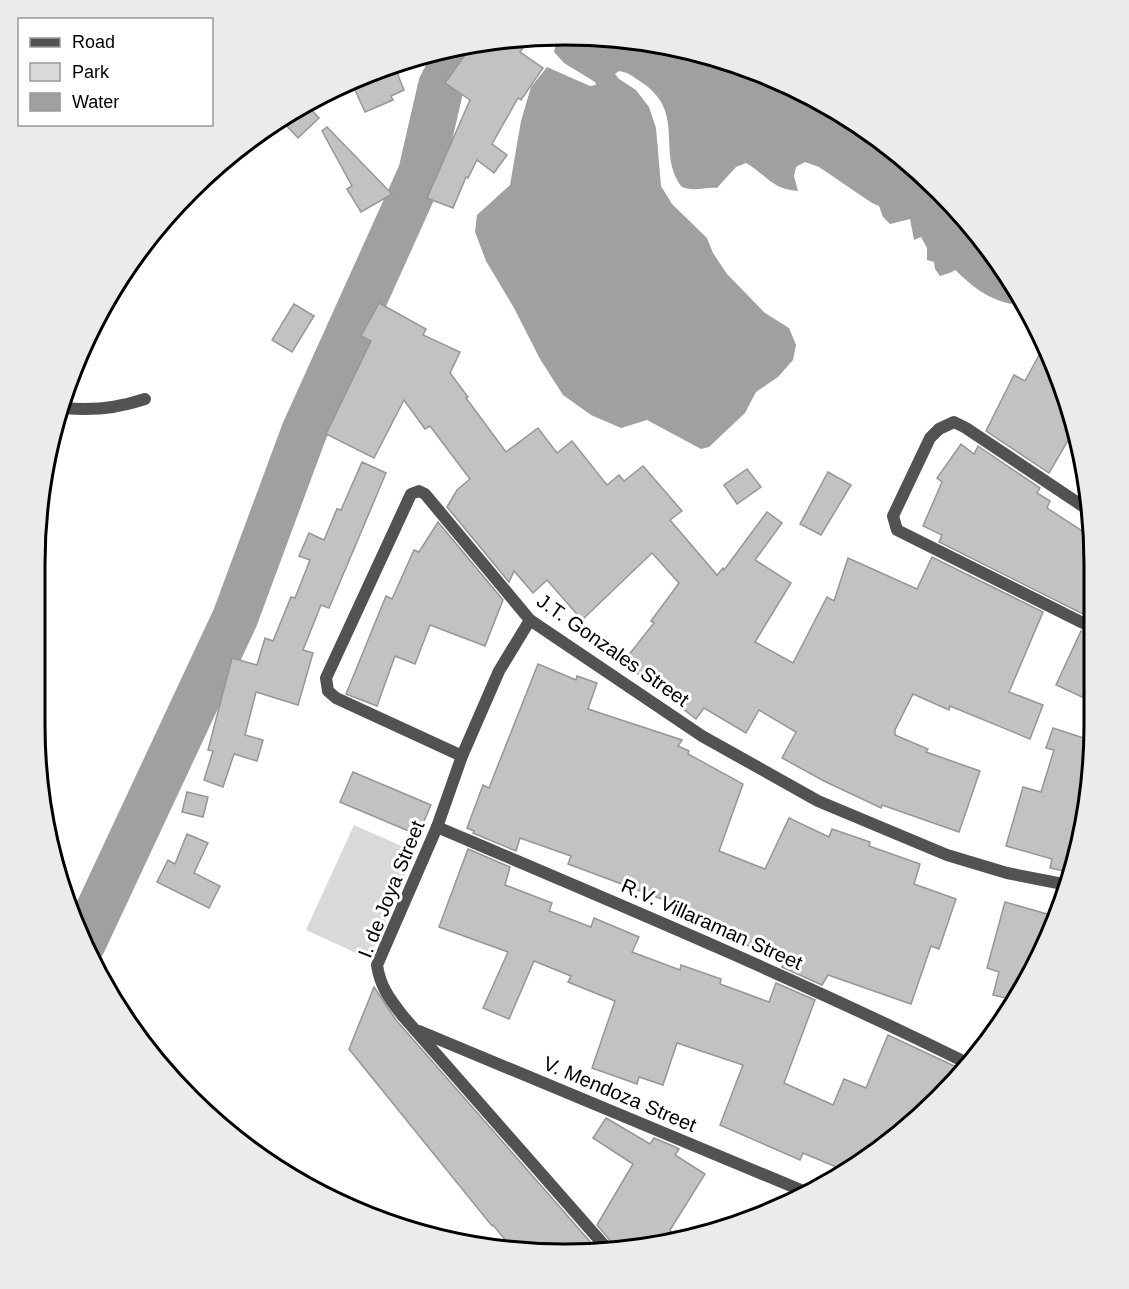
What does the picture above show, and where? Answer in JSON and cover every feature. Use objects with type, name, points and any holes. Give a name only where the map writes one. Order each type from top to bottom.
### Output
[{"type":"street","points":[[70,409],[90,411],[124,406],[146,399]]},
{"type":"street","points":[[1081,506],[954,422],[939,429],[930,438],[893,516],[897,530],[1084,624]]},
{"type":"street","name":"J.T. Gonzales Street","points":[[462,756],[336,698],[328,691],[326,678],[411,494],[419,491],[530,620],[702,736],[818,801],[947,855],[1007,873],[1058,883]]},
{"type":"street","name":"I. de Joya Street","points":[[530,620],[499,672],[462,756],[437,826],[377,965],[379,980],[387,996],[603,1243]]},
{"type":"street","name":"R.V. Villaraman Street","points":[[437,826],[680,930],[961,1060]]},
{"type":"street","name":"V. Mendoza Street","points":[[416,1030],[796,1189]]},
{"type":"green space","points":[[354,825],[415,852],[369,959],[306,930]]},
{"type":"water","points":[[556,45],[564,45],[632,49],[666,55],[699,63],[763,85],[824,115],[881,152],[932,197],[977,248],[1013,303],[987,295],[955,270],[940,276],[935,269],[934,262],[927,260],[927,248],[921,237],[914,240],[910,219],[890,224],[883,217],[879,206],[819,167],[805,162],[796,167],[794,176],[798,191],[776,185],[746,163],[736,167],[717,188],[682,187],[671,161],[668,121],[664,108],[657,96],[644,84],[629,74],[619,71],[615,74],[619,79],[636,90],[649,107],[656,128],[661,186],[672,204],[707,238],[713,253],[727,274],[765,313],[789,328],[796,345],[793,360],[778,377],[756,392],[745,413],[709,447],[701,449],[647,420],[621,428],[591,415],[563,395],[540,359],[514,308],[486,261],[475,232],[477,215],[510,185],[521,121],[531,87],[547,67],[590,86],[596,85],[595,82],[564,63],[554,52]]},
{"type":"building","points":[[524,47],[520,52],[543,68],[521,100],[518,98],[492,144],[507,155],[494,173],[477,160],[468,178],[466,177],[453,208],[427,198],[470,100],[445,83],[465,55],[497,49]]},
{"type":"building","points":[[397,73],[404,90],[391,96],[393,100],[365,112],[355,90]]},
{"type":"building","points":[[312,111],[319,118],[298,138],[287,126]]},
{"type":"building","points":[[327,127],[392,194],[361,212],[347,189],[352,186],[322,131]]},
{"type":"building","points":[[379,303],[426,329],[423,335],[460,352],[450,373],[506,452],[538,428],[557,453],[572,441],[607,485],[619,475],[624,481],[643,466],[682,511],[670,520],[717,575],[723,568],[724,570],[767,512],[782,523],[755,560],[791,583],[755,642],[793,663],[827,597],[834,601],[848,558],[917,589],[932,557],[1043,612],[1009,692],[1043,705],[1030,739],[950,706],[949,710],[913,694],[895,730],[895,735],[928,749],[926,752],[980,771],[959,832],[882,805],[881,808],[782,758],[796,732],[759,710],[746,733],[704,708],[696,719],[623,662],[654,623],[651,621],[679,583],[652,553],[582,620],[547,580],[533,593],[514,571],[509,582],[447,507],[457,490],[470,479],[430,426],[425,429],[404,400],[374,458],[326,434],[371,341],[361,336]]},
{"type":"building","points":[[294,304],[314,316],[292,352],[272,340]]},
{"type":"building","points":[[1039,355],[1056,398],[1068,440],[1049,473],[986,431],[1014,375],[1025,381]]},
{"type":"building","points":[[961,444],[974,454],[978,446],[1040,488],[1037,493],[1050,501],[1047,508],[1083,531],[1084,614],[939,542],[942,535],[923,526],[942,482],[937,478]]},
{"type":"building","points":[[362,462],[386,473],[329,608],[321,605],[303,650],[313,653],[298,705],[256,692],[245,735],[263,740],[257,761],[234,754],[223,787],[204,780],[213,751],[208,750],[232,658],[257,665],[265,638],[273,641],[291,597],[295,598],[310,560],[299,556],[309,533],[324,540],[337,509],[341,510]]},
{"type":"building","points":[[747,469],[761,487],[737,504],[724,485]]},
{"type":"building","points":[[828,472],[851,485],[821,535],[800,524]]},
{"type":"building","points":[[438,522],[503,600],[485,646],[430,625],[415,664],[395,656],[377,706],[346,694],[386,596],[392,599],[414,550],[419,552]]},
{"type":"building","points":[[1081,631],[1084,632],[1084,698],[1056,685]]},
{"type":"building","points":[[538,664],[576,680],[577,676],[597,683],[588,709],[682,740],[678,746],[689,751],[688,754],[743,784],[719,851],[765,869],[789,818],[829,837],[832,829],[870,842],[869,846],[920,864],[914,884],[956,899],[939,949],[931,946],[911,1004],[828,975],[822,985],[782,967],[784,962],[738,941],[740,937],[700,921],[702,914],[568,864],[571,856],[520,838],[516,851],[473,833],[474,831],[467,828],[483,785],[489,788]]},
{"type":"building","points":[[1053,728],[1084,738],[1080,792],[1062,871],[1050,868],[1052,859],[1006,846],[1023,787],[1041,792],[1054,750],[1046,748]]},
{"type":"building","points":[[353,772],[431,805],[418,835],[340,802]]},
{"type":"building","points":[[187,792],[208,797],[203,817],[182,812]]},
{"type":"building","points":[[187,834],[208,843],[194,873],[220,886],[209,908],[157,882],[168,860],[175,864]]},
{"type":"building","points":[[468,849],[510,867],[505,885],[552,903],[549,911],[591,927],[594,918],[639,937],[632,952],[680,970],[681,965],[721,979],[720,984],[769,1002],[776,983],[815,1000],[784,1083],[833,1105],[844,1079],[866,1088],[888,1035],[955,1066],[932,1092],[881,1137],[836,1167],[803,1153],[800,1160],[720,1125],[743,1065],[677,1043],[663,1085],[639,1077],[637,1084],[592,1068],[615,1001],[568,982],[571,976],[534,961],[509,1019],[483,1008],[508,952],[439,927]]},
{"type":"building","points":[[1005,902],[1047,914],[1030,954],[1005,998],[993,995],[999,972],[987,968]]},
{"type":"building","points":[[374,987],[396,1020],[591,1243],[506,1241],[349,1049]]},
{"type":"building","points":[[606,1118],[650,1144],[654,1138],[679,1149],[675,1155],[705,1174],[670,1230],[672,1233],[611,1242],[597,1225],[633,1164],[593,1138]]},
{"type":"waterway","points":[[89,931],[235,618],[304,432],[421,173],[441,86],[456,57]]}]
